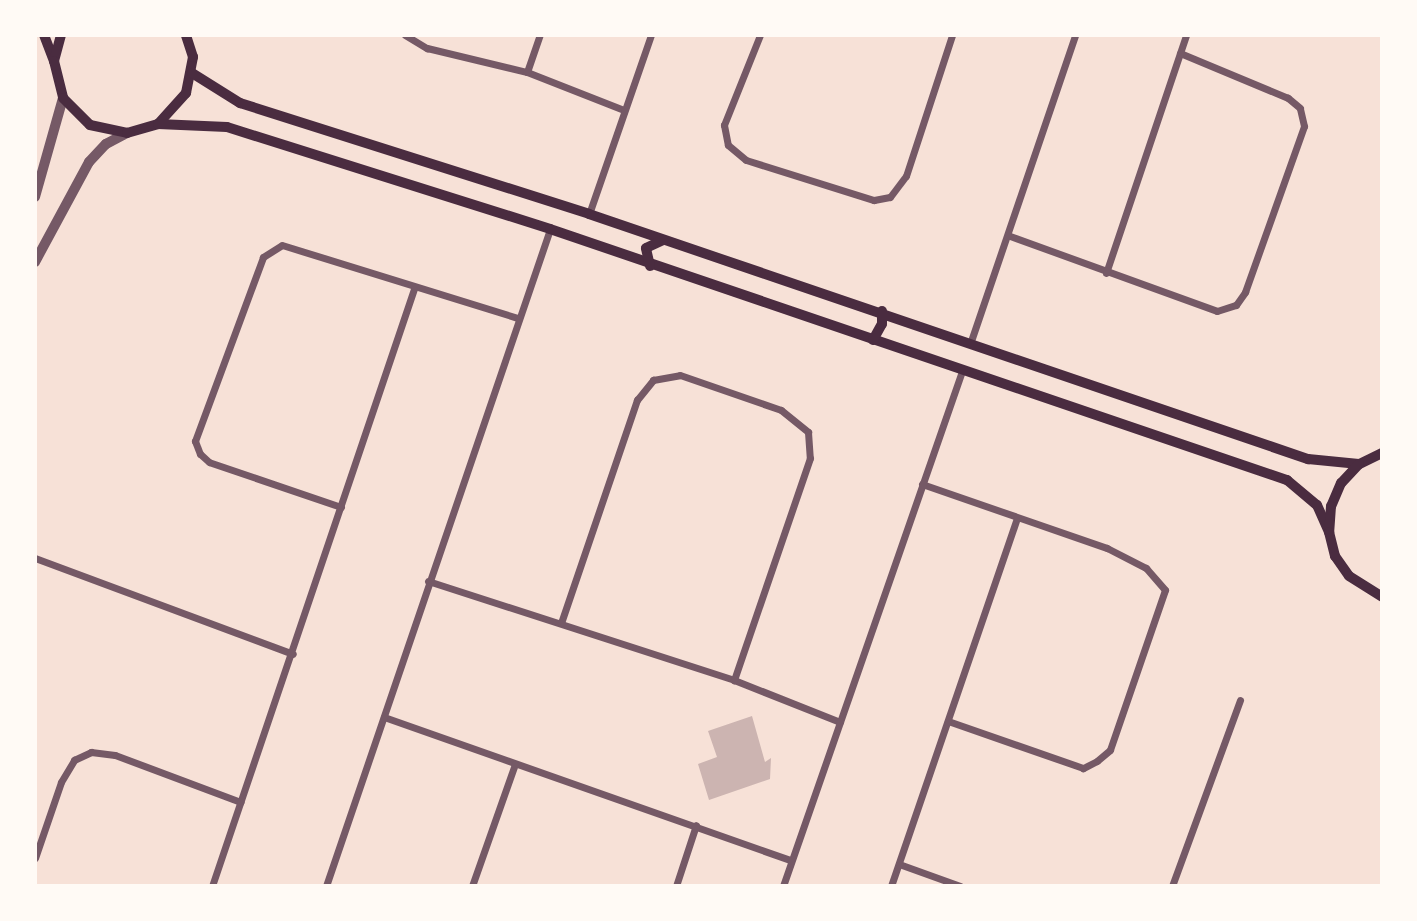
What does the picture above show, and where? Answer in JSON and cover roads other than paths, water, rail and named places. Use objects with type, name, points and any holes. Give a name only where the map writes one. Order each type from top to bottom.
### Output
[{"type":"main road","points":[[44,35],[63,98],[90,125],[127,133],[158,124],[227,127],[550,229],[650,266],[1287,480],[1317,505],[1329,532],[1335,556],[1349,576],[1368,591],[1382,597]]},
{"type":"main road","points":[[54,61],[61,35]]},
{"type":"main road","points":[[158,124],[174,111],[192,73],[188,37]]},
{"type":"main road","points":[[192,73],[240,103],[882,311],[1308,459],[1359,464]]},
{"type":"main road","points":[[650,266],[646,248],[663,240]]},
{"type":"main road","points":[[873,340],[882,324],[882,311]]},
{"type":"main road","points":[[1329,532],[1336,495],[1359,464],[1382,453]]},
{"type":"street","points":[[405,35],[427,48],[527,72],[624,110]]},
{"type":"street","points":[[527,72],[540,35]]},
{"type":"street","points":[[589,214],[651,35]]},
{"type":"street","points":[[760,35],[724,125],[728,145],[746,160],[874,201],[890,197],[906,176],[952,35]]},
{"type":"street","points":[[971,344],[1010,236],[1075,35]]},
{"type":"street","points":[[1106,273],[1186,35]]},
{"type":"street","points":[[1010,236],[1217,311],[1236,306],[1245,292],[1304,126],[1300,108],[1288,98],[1180,53]]},
{"type":"street","points":[[35,197],[63,98]]},
{"type":"street","points":[[35,262],[89,162],[106,144],[127,133]]},
{"type":"street","points":[[326,886],[517,318],[550,229]]},
{"type":"street","points":[[341,507],[209,462],[200,454],[195,441],[262,257],[282,245],[414,289],[517,318]]},
{"type":"street","points":[[212,886],[293,654],[414,289]]},
{"type":"street","points":[[783,886],[962,371]]},
{"type":"street","points":[[561,623],[637,400],[653,380],[680,375],[781,410],[808,432],[810,458],[734,680]]},
{"type":"street","points":[[922,484],[1107,548],[1146,568],[1165,590],[1110,750],[1097,761],[1083,768],[948,721]]},
{"type":"street","points":[[891,886],[1017,518]]},
{"type":"street","points":[[35,558],[293,654]]},
{"type":"street","points":[[428,581],[734,680],[840,722]]},
{"type":"street","points":[[1368,591],[1382,602]]},
{"type":"street","points":[[1172,886],[1240,700]]},
{"type":"street","points":[[384,718],[791,860]]},
{"type":"street","points":[[35,858],[61,782],[74,761],[91,752],[114,755],[241,803]]},
{"type":"street","points":[[472,886],[515,764]]},
{"type":"street","points":[[676,886],[696,825]]},
{"type":"street","points":[[899,864],[960,886]]}]
